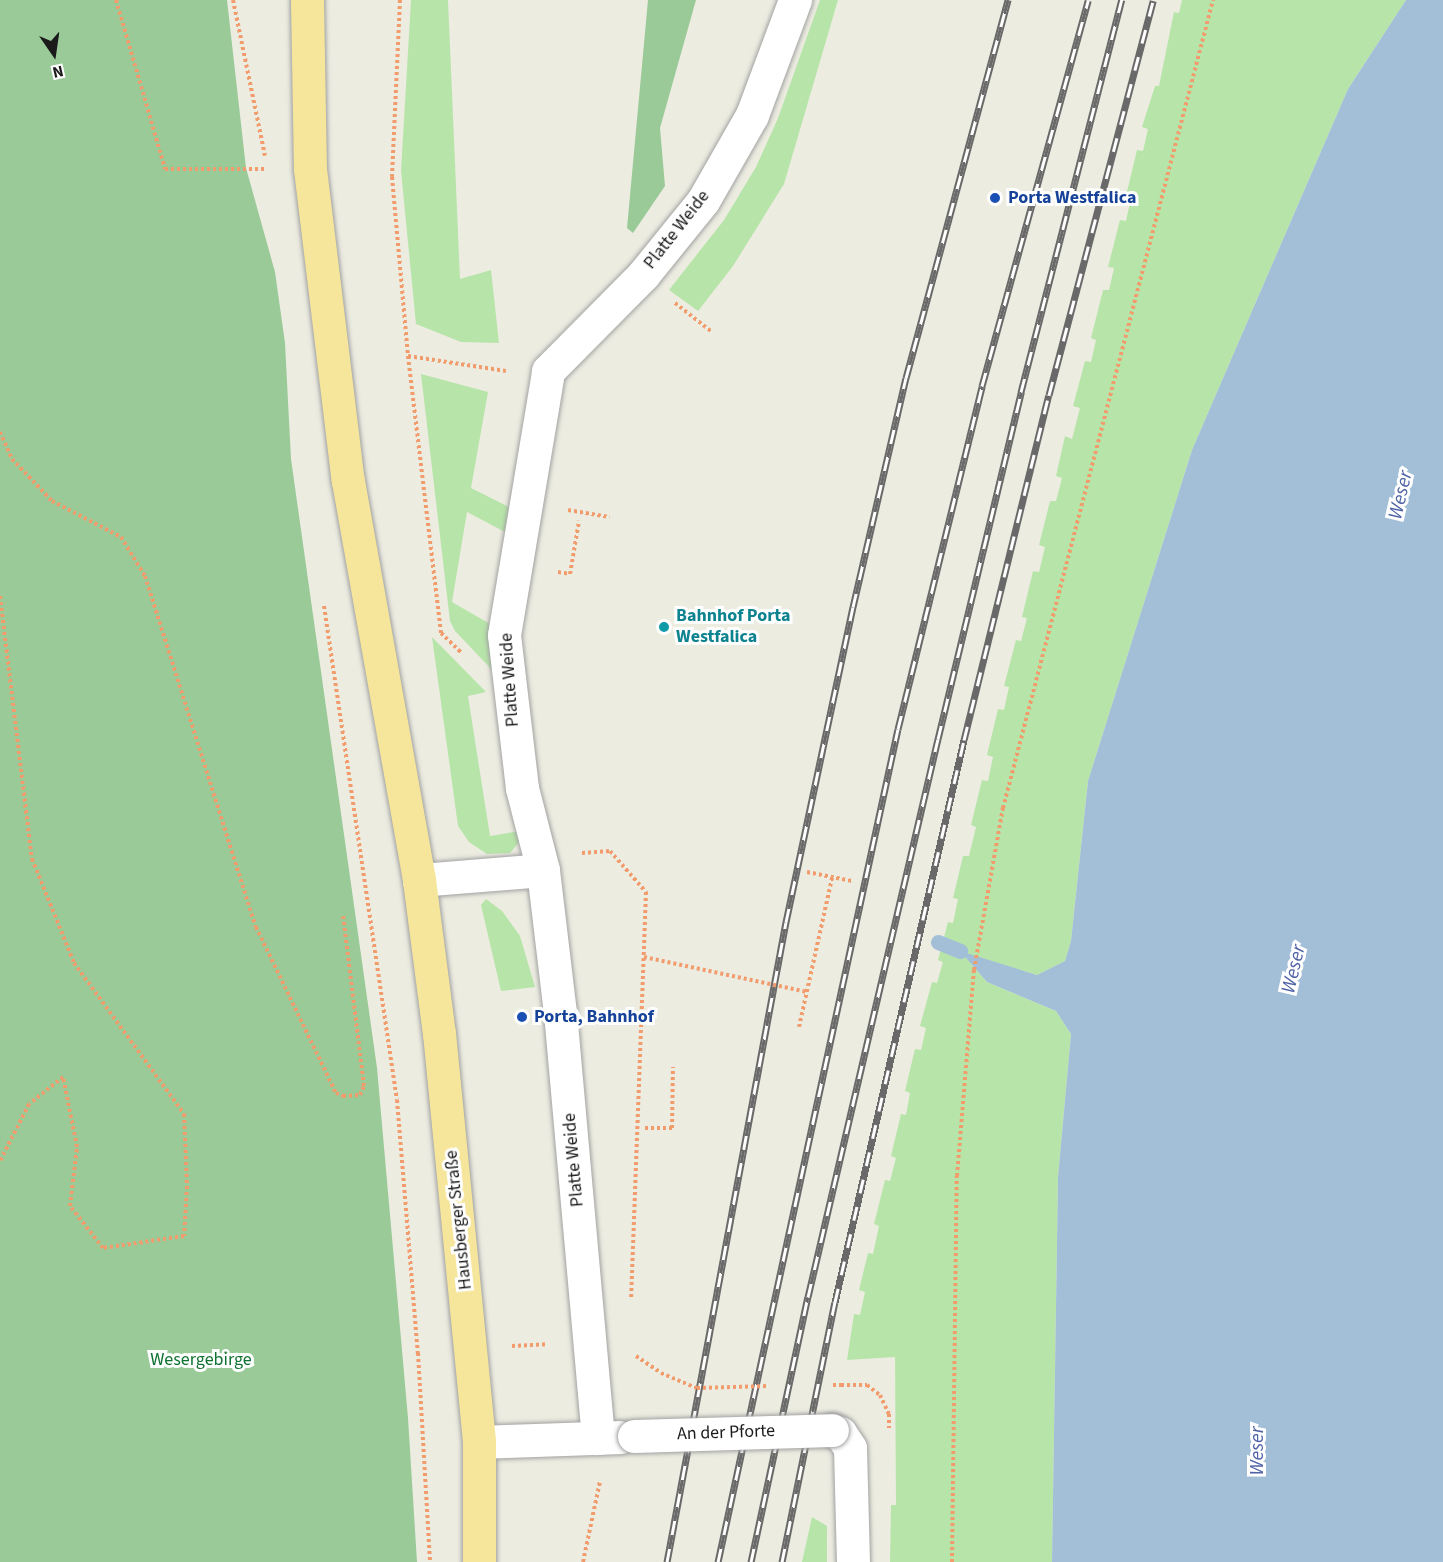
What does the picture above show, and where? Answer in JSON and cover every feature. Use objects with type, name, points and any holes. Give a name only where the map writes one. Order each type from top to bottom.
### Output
[{"type":"main road","name":"Hausberger Straße","points":[[307,5],[310,169],[348,481],[419,880],[439,1033],[479,1442],[480,1562]]},
{"type":"street","name":"Platte Weide","points":[[598,1438],[569,1101],[542,862],[522,788],[510,702],[504,635],[548,371],[643,275],[703,201],[752,114],[795,0]]},
{"type":"street","points":[[419,880],[542,862]]},
{"type":"street","name":"An der Pforte","points":[[479,1442],[832,1430],[840,1433],[850,1448],[853,1562]]},
{"type":"path","points":[[116,0],[165,169],[267,169]]},
{"type":"path","points":[[233,0],[270,180]]},
{"type":"path","points":[[400,0],[392,177],[408,356],[441,633],[510,702]]},
{"type":"path","points":[[952,1562],[957,1176],[974,969],[1003,808],[1213,0]]},
{"type":"path","points":[[679,306],[712,332]]},
{"type":"path","points":[[408,356],[488,372],[548,371]]},
{"type":"path","points":[[0,432],[12,459],[52,501],[121,537],[145,576],[256,927],[336,1094],[343,1096],[360,1095],[364,1086],[343,916]]},
{"type":"path","points":[[575,511],[609,518]]},
{"type":"path","points":[[570,570],[579,521]]},
{"type":"path","points":[[0,596],[32,858],[74,963],[184,1114],[187,1186],[184,1236],[103,1248],[70,1206],[77,1148],[63,1077],[28,1104],[0,1161]]},
{"type":"path","points":[[323,601],[397,1100],[418,1353],[430,1562]]},
{"type":"path","points":[[542,862],[610,851],[646,892],[631,1306]]},
{"type":"path","points":[[807,872],[852,881]]},
{"type":"path","points":[[799,1027],[832,878]]},
{"type":"path","points":[[644,957],[807,992]]},
{"type":"path","points":[[645,1128],[672,1128],[673,1067]]},
{"type":"path","points":[[636,1356],[661,1373],[697,1388],[781,1386]]},
{"type":"path","points":[[829,1385],[841,1385]]},
{"type":"path","points":[[583,1562],[600,1476],[598,1438]]},
{"type":"green space","name":"Wesergebirge","points":[[0,0],[227,0],[246,168],[275,272],[285,343],[291,459],[377,1068],[408,1418],[417,1562],[0,1562]]},
{"type":"green space","points":[[411,0],[448,0],[460,279],[491,270],[499,343],[461,342],[416,324],[401,171]]},
{"type":"green space","points":[[648,0],[696,0],[660,128],[665,186],[633,233],[627,228]]},
{"type":"green space","points":[[820,0],[838,0],[784,184],[733,266],[698,311],[669,290],[724,220],[756,167],[778,118]]},
{"type":"green space","points":[[1182,0],[1406,0],[1348,89],[1192,450],[1088,781],[1071,941],[1065,961],[1037,975],[961,952],[987,982],[1056,1011],[1071,1034],[1058,1177],[1052,1562],[890,1562],[891,1505],[896,1505],[895,1357],[847,1360],[854,1314],[860,1315],[865,1292],[859,1290],[868,1253],[873,1254],[879,1226],[874,1224],[885,1180],[890,1181],[896,1158],[891,1156],[901,1114],[906,1115],[910,1093],[905,1091],[915,1049],[921,1050],[926,1028],[920,1026],[932,982],[937,983],[943,962],[938,960],[948,922],[953,923],[958,899],[953,898],[963,856],[969,856],[976,827],[971,825],[982,780],[988,781],[993,757],[987,755],[998,709],[1004,710],[1009,687],[1004,686],[1016,640],[1021,641],[1027,618],[1022,617],[1033,571],[1039,572],[1045,547],[1039,545],[1050,501],[1056,501],[1062,478],[1056,476],[1065,436],[1072,439],[1080,408],[1073,406],[1085,361],[1091,362],[1096,340],[1091,338],[1103,290],[1109,290],[1114,268],[1108,267],[1120,220],[1126,221],[1131,198],[1126,196],[1137,150],[1143,151],[1148,129],[1142,127],[1155,86],[1159,86],[1174,12],[1179,13]]},
{"type":"green space","points":[[421,374],[488,392],[471,488],[509,507],[505,532],[467,512],[452,602],[490,624],[496,674],[455,631],[450,621]]},
{"type":"green space","points":[[432,637],[486,692],[468,696],[490,836],[521,831],[520,841],[510,853],[487,854],[469,842],[458,826]]},
{"type":"green space","points":[[486,899],[502,911],[520,936],[535,987],[501,991],[481,905]]},
{"type":"green space","points":[[812,1517],[827,1526],[827,1562],[802,1562]]},
{"type":"water","name":"Weser","points":[[1406,0],[1443,0],[1443,1562],[1052,1562],[1058,1177],[1071,1034],[1056,1011],[987,982],[960,951],[1037,975],[1065,961],[1071,941],[1088,781],[1192,450],[1348,89]]},
{"type":"waterway","points":[[938,942],[960,951]]},
{"type":"railway","points":[[667,1562],[786,922],[853,607],[906,378],[1008,0]]},
{"type":"railway","points":[[718,1562],[898,729],[982,386],[1088,0]]},
{"type":"railway","points":[[751,1562],[808,1297],[938,739],[1021,392],[1122,0]]},
{"type":"railway","points":[[782,1562],[835,1302],[964,740],[1049,395],[1153,0]]},
{"type":"place","name":"Porta Westfalica","points":[[995,198]]},
{"type":"place","name":"Bahnhof Porta Westfalica","points":[[664,627]]},
{"type":"place","name":"Porta, Bahnhof","points":[[522,1017]]}]
